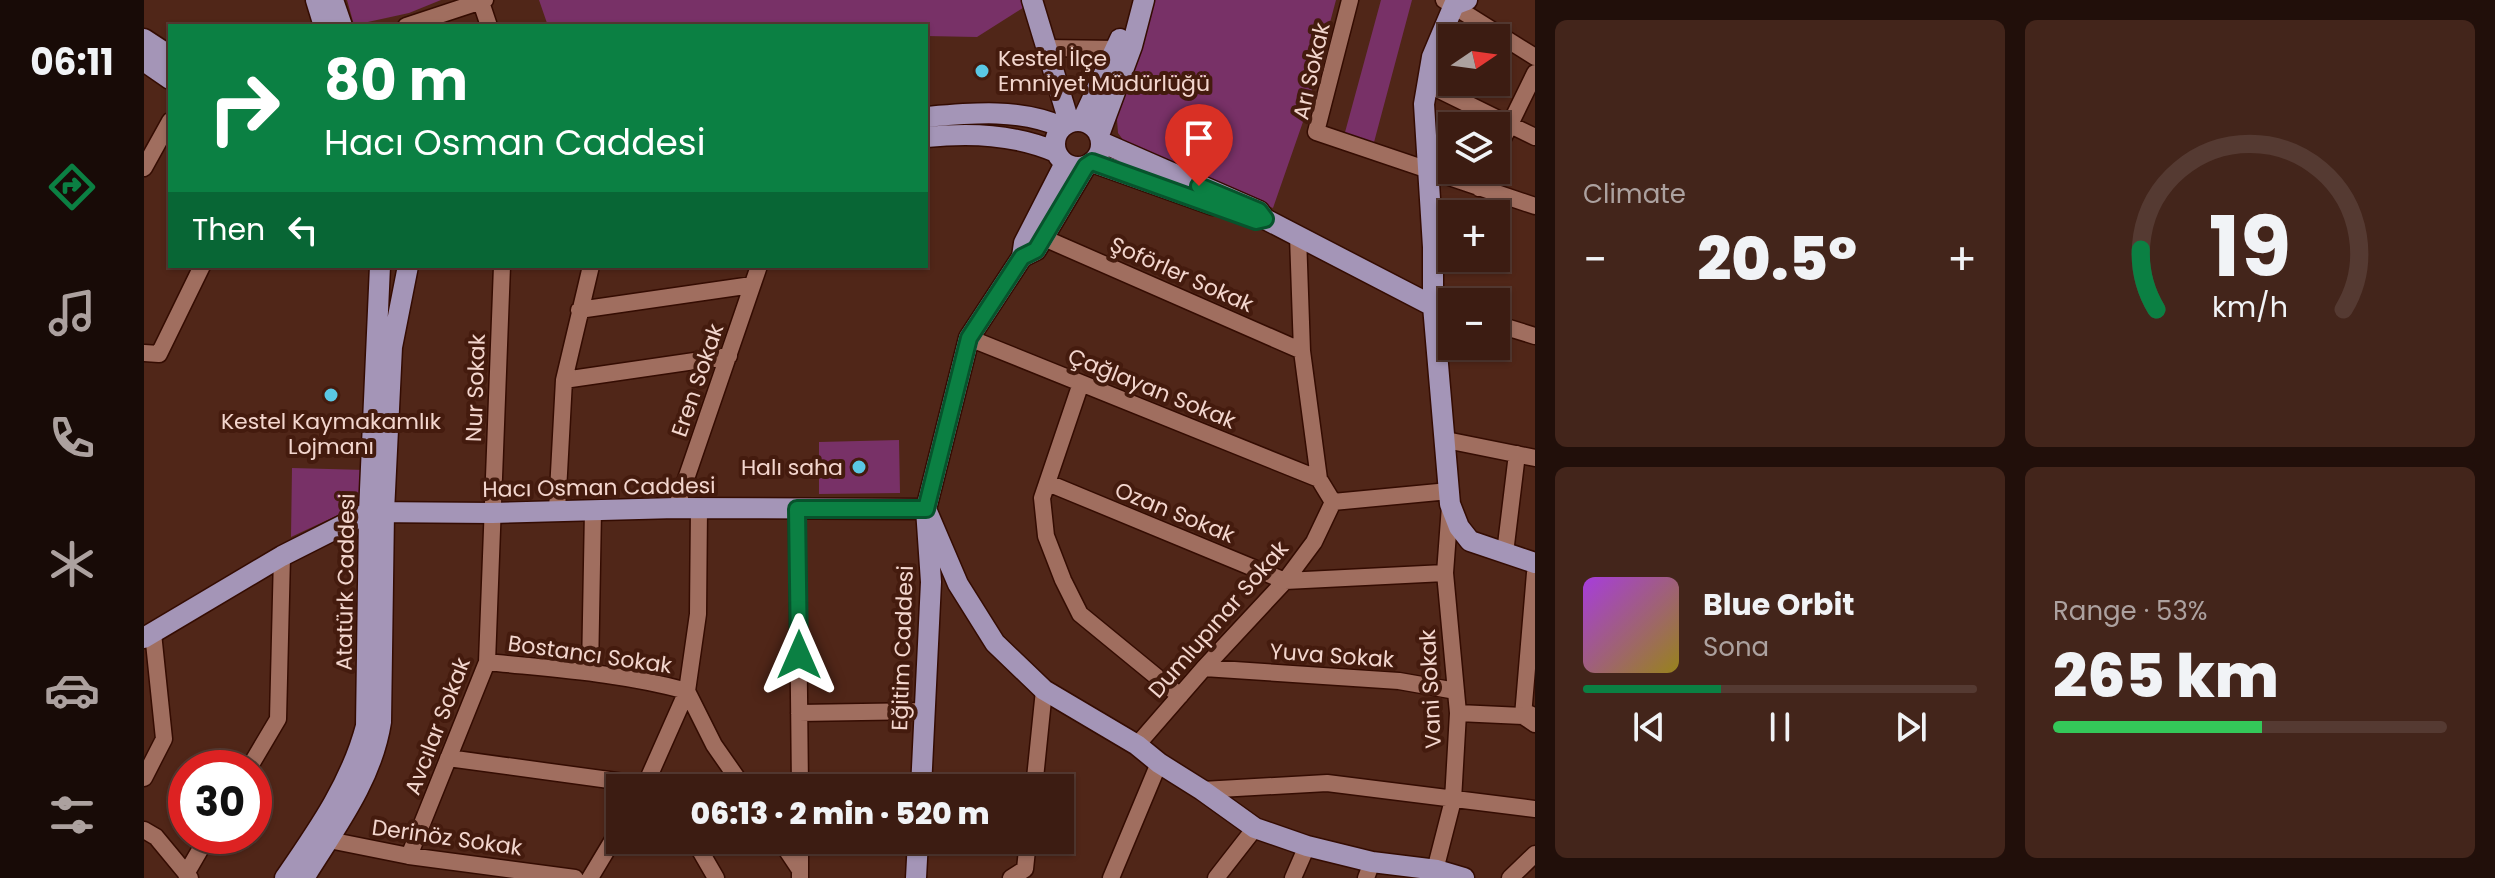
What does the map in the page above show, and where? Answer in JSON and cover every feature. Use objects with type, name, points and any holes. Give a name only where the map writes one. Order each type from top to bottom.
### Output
[{"type":"main road","points":[[316,0],[323,24]]},
{"type":"main road","points":[[333,0],[341,24]]},
{"type":"main road","points":[[1032,0],[1071,123]]},
{"type":"main road","points":[[1022,257],[1024,243],[1060,158],[1055,137],[1071,123],[1117,49],[1131,0]]},
{"type":"main road","points":[[1100,138],[1132,46],[1144,0]]},
{"type":"main road","points":[[1441,288],[1424,104],[1432,57],[1455,2]]},
{"type":"main road","points":[[144,39],[168,55]]},
{"type":"main road","points":[[144,61],[168,78]]},
{"type":"main road","points":[[928,117],[1025,115],[1095,128],[1101,150],[1089,164],[1036,250],[1022,257]]},
{"type":"main road","points":[[928,137],[956,135],[1028,141],[1071,166],[1089,164],[1256,221],[1265,219]]},
{"type":"main road","points":[[1100,138],[1259,211],[1265,219],[1438,306]]},
{"type":"main road","name":"Eğitim Caddesi","points":[[922,774],[931,582],[926,509],[969,338],[1022,257]]},
{"type":"main road","name":"Atatürk Caddesi","points":[[380,268],[381,445]]},
{"type":"main road","name":"Atatürk Caddesi","points":[[285,878],[358,792],[377,745],[381,722],[377,512],[381,445],[392,347],[408,268]]},
{"type":"main road","points":[[1444,360],[1449,498],[1459,527],[1470,541],[1535,563]]},
{"type":"main road","points":[[926,509],[958,584],[995,643],[1044,690],[1137,745],[1255,828],[1369,870],[1464,878]]},
{"type":"main road","name":"Hacı Osman Caddesi","points":[[377,512],[926,509]]},
{"type":"main road","points":[[149,635],[282,556],[377,512]]},
{"type":"main road","name":"Atatürk Caddesi","points":[[304,878],[320,838]]},
{"type":"main road","points":[[916,878],[917,854]]},
{"type":"street","name":"Arı Sokak","points":[[1350,0],[1316,132],[1429,171]]},
{"type":"street","points":[[411,24],[455,5],[483,1],[489,24]]},
{"type":"street","points":[[1455,2],[1535,57]]},
{"type":"street","points":[[1046,48],[1117,49]]},
{"type":"street","points":[[1510,123],[1535,73]]},
{"type":"street","points":[[1427,84],[1483,112]]},
{"type":"street","points":[[144,168],[168,125]]},
{"type":"street","points":[[1510,125],[1535,137]]},
{"type":"street","points":[[1429,171],[1535,206]]},
{"type":"street","points":[[1479,188],[1481,184]]},
{"type":"street","points":[[1298,236],[1302,351],[1319,479],[1333,502],[1449,498]]},
{"type":"street","name":"Şoförler Sokak","points":[[1044,238],[1302,351]]},
{"type":"street","points":[[152,354],[201,268]]},
{"type":"street","name":"Nur Sokak","points":[[492,513],[502,268]]},
{"type":"street","points":[[557,510],[564,380],[590,268]]},
{"type":"street","name":"Eren Sokak","points":[[676,508],[758,268]]},
{"type":"street","points":[[579,310],[752,285]]},
{"type":"street","points":[[1510,328],[1535,336]]},
{"type":"street","name":"Çağlayan Sokak","points":[[969,338],[1319,479]]},
{"type":"street","points":[[564,380],[729,356]]},
{"type":"street","points":[[1081,383],[1042,498],[1046,536],[1080,614],[1180,696]]},
{"type":"street","points":[[1446,440],[1535,458]]},
{"type":"street","points":[[1505,553],[1517,454]]},
{"type":"street","name":"Ozan Sokak","points":[[1048,483],[1285,581]]},
{"type":"street","name":"Vani Sokak","points":[[1435,874],[1453,800],[1458,713],[1445,573],[1449,498]]},
{"type":"street","name":"Dumlupınar Sokak","points":[[1137,745],[1285,581],[1314,542],[1333,502]]},
{"type":"street","points":[[652,774],[687,691],[698,614],[699,508]]},
{"type":"street","points":[[797,509],[800,774]]},
{"type":"street","points":[[590,672],[593,510]]},
{"type":"street","name":"Avcılar Sokak","points":[[409,856],[487,662],[492,513]]},
{"type":"street","points":[[260,750],[278,719],[282,556]]},
{"type":"street","points":[[1285,581],[1445,573]]},
{"type":"street","points":[[1458,713],[1531,717],[1535,573]]},
{"type":"street","points":[[144,778],[164,739],[149,635]]},
{"type":"street","name":"Bostancı Sokak","points":[[487,662],[590,672],[687,691]]},
{"type":"street","name":"Yuva Sokak","points":[[1204,668],[1399,681],[1456,691]]},
{"type":"street","points":[[1035,774],[1044,690]]},
{"type":"street","points":[[687,691],[714,745],[734,774]]},
{"type":"street","points":[[799,713],[925,711]]},
{"type":"street","points":[[448,758],[606,781]]},
{"type":"street","points":[[1111,878],[1159,763]]},
{"type":"street","points":[[1202,790],[1327,783],[1535,809]]},
{"type":"street","points":[[1216,878],[1255,828]]},
{"type":"street","points":[[144,830],[156,837],[188,876],[199,854]]},
{"type":"street","name":"Derinöz Sokak","points":[[320,838],[409,856],[575,878]]},
{"type":"street","points":[[1293,878],[1307,846]]},
{"type":"street","points":[[590,878],[606,851]]},
{"type":"street","points":[[702,854],[716,878]]},
{"type":"street","points":[[788,854],[800,874]]},
{"type":"street","points":[[1011,878],[1025,869],[1027,854]]},
{"type":"street","points":[[1510,878],[1535,854]]},
{"type":"shaded area","points":[[347,0],[441,0],[409,13],[354,24]]},
{"type":"shaded area","points":[[539,0],[1025,0],[1026,6],[977,37],[928,36],[928,24],[547,24]]},
{"type":"shaded area","points":[[1152,0],[1336,0],[1305,116],[1273,208],[1129,148],[1118,133],[1116,106],[1130,79],[1148,27]]},
{"type":"shaded area","points":[[1381,0],[1412,0],[1373,146],[1344,136]]},
{"type":"shaded area","name":"Halı saha","points":[[899,440],[900,493],[819,494],[819,442]]},
{"type":"shaded area","points":[[292,468],[366,470],[363,498],[353,508],[291,537]]},
{"type":"place","name":"Kestel İlçe Emniyet Müdürlüğü","points":[[982,71]]},
{"type":"place","name":"Kestel Kaymakamlık Lojmanı","points":[[331,395]]},
{"type":"place","name":"Halı saha","points":[[859,467]]},
{"type":"route","points":[[799,655],[797,509],[926,509],[969,338],[1022,257],[1036,250],[1086,166],[1092,162],[1256,221],[1265,219],[1259,211],[1199,186]]}]
